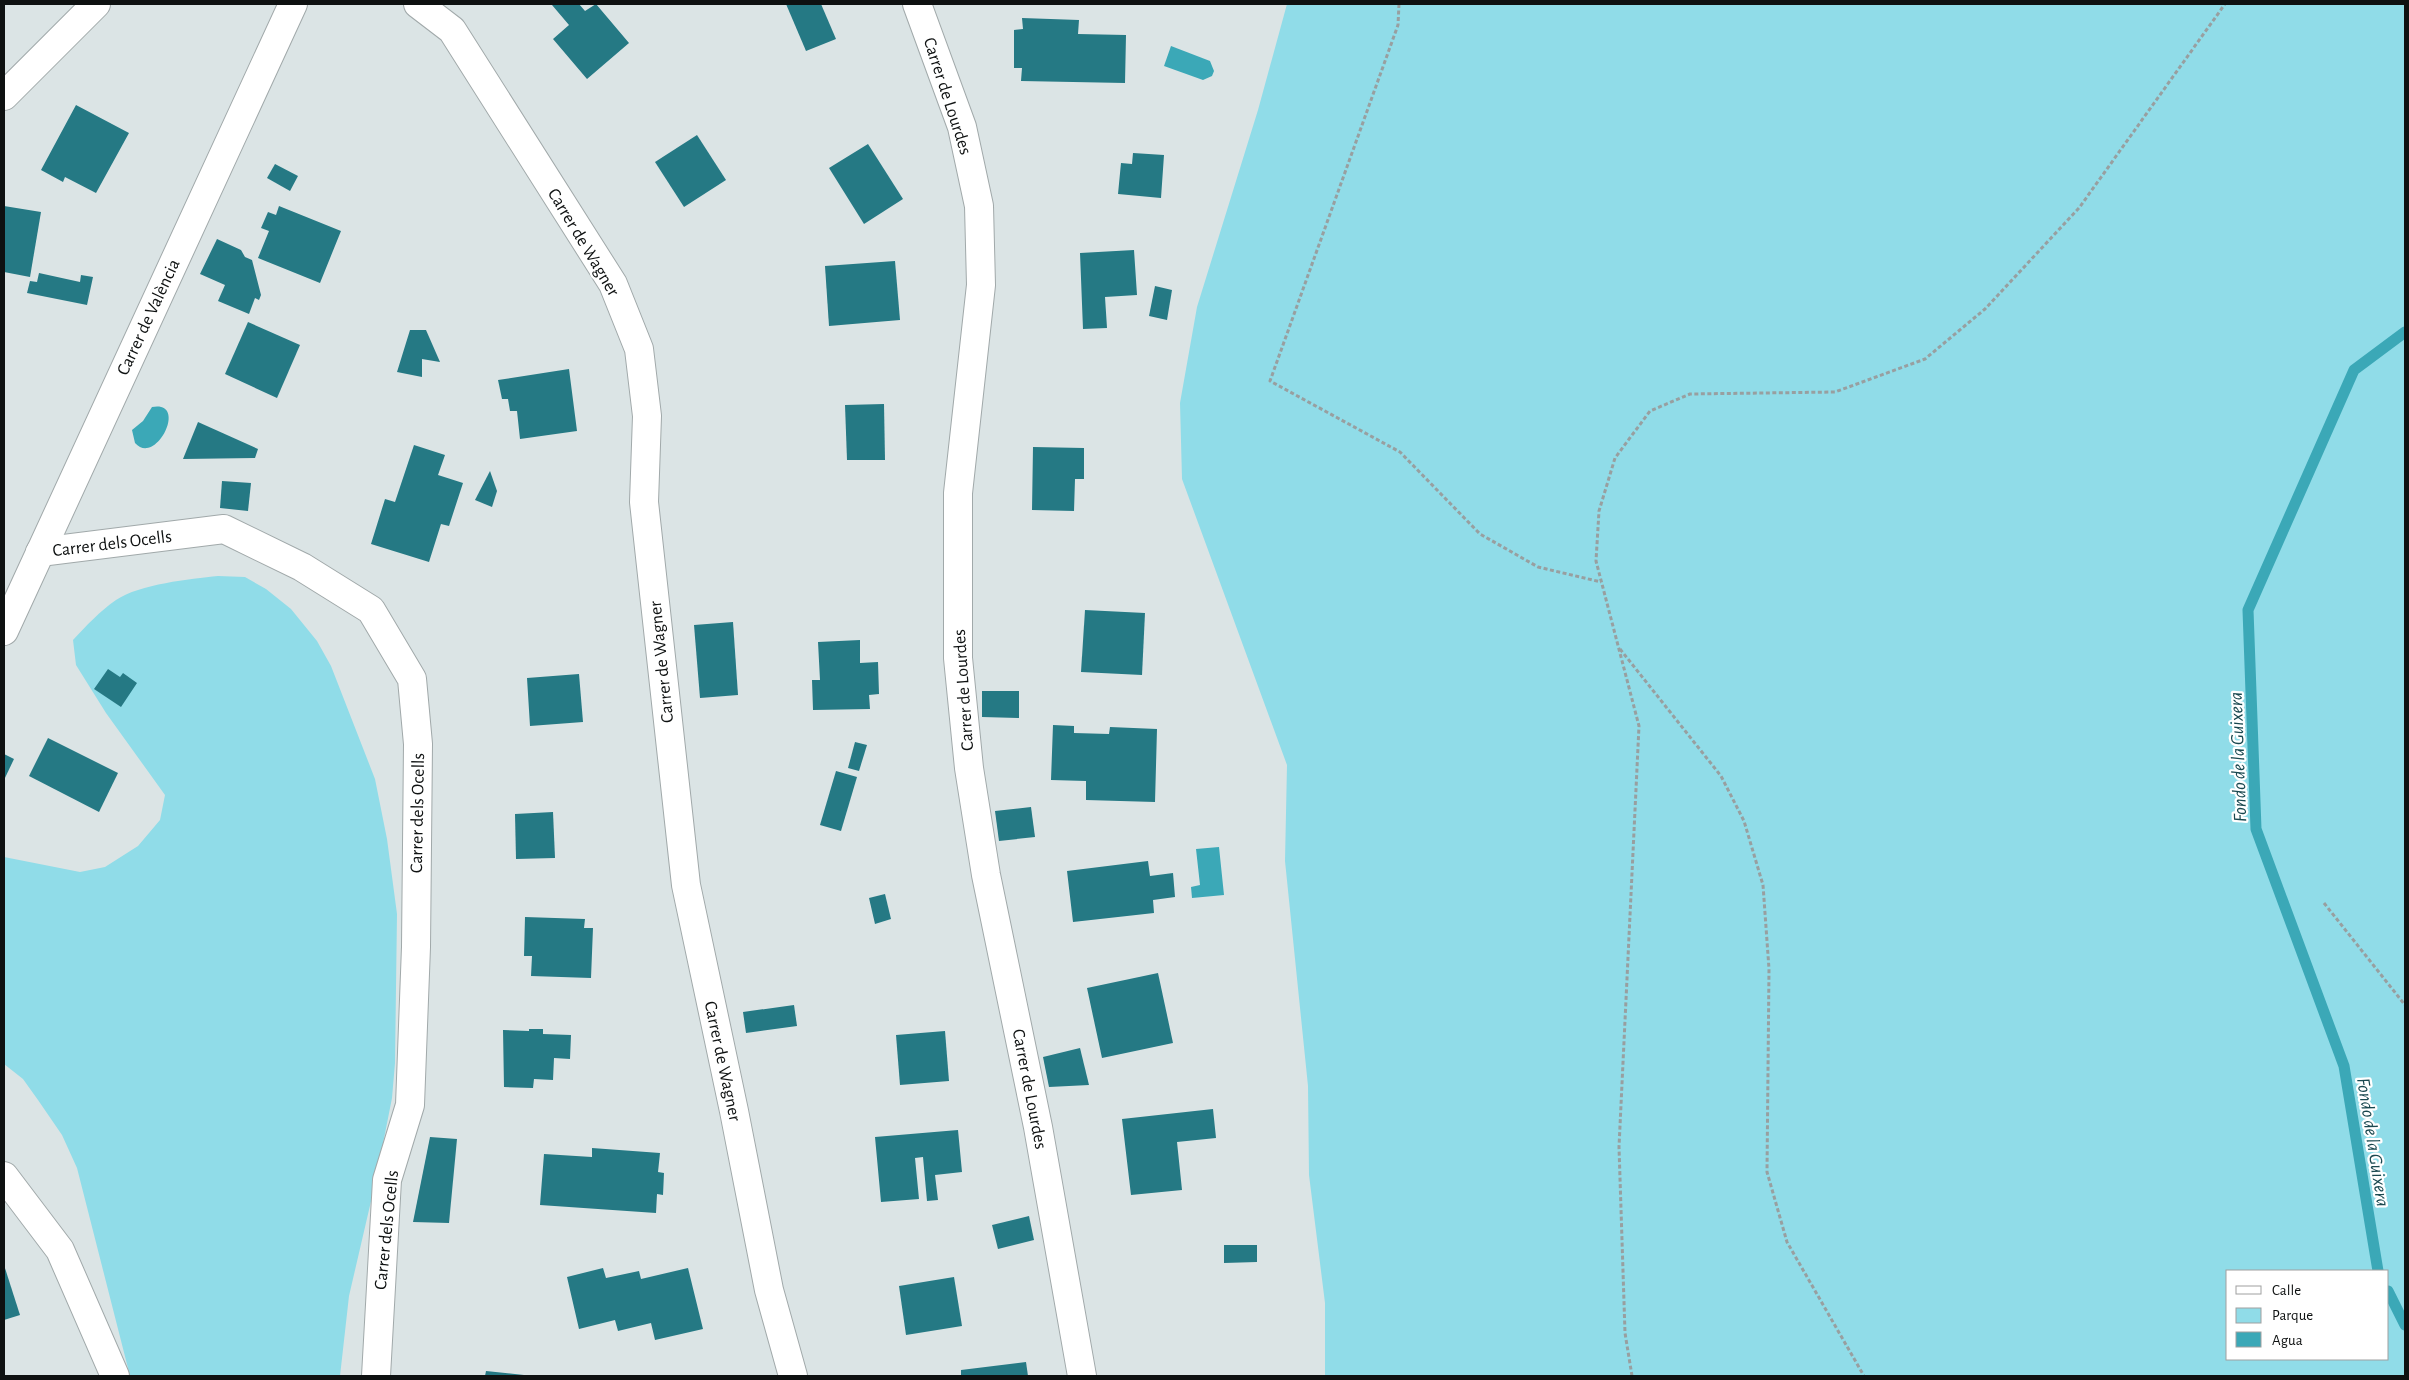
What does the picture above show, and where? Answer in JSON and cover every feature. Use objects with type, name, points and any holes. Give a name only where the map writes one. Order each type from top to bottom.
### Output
[{"type":"street","points":[[4,96],[96,4]]},
{"type":"street","name":"Carrer de València","points":[[4,631],[293,4]]},
{"type":"street","name":"Carrer de Wagner","points":[[418,4],[452,30],[613,284],[639,350],[647,416],[644,502],[686,885],[734,1111],[769,1290],[793,1376]]},
{"type":"street","name":"Carrer de Lourdes","points":[[917,4],[962,127],[979,206],[981,285],[958,493],[958,658],[969,768],[986,875],[1038,1127],[1082,1376]]},
{"type":"street","name":"Carrer dels Ocells","points":[[40,552],[224,530],[302,567],[371,610],[412,679],[418,744],[416,947],[410,1105],[387,1180],[376,1376]]},
{"type":"street","points":[[4,1176],[60,1250],[115,1376]]},
{"type":"path","points":[[1399,4],[1398,25],[1270,381],[1400,452],[1480,534],[1538,567],[1601,582]]},
{"type":"path","points":[[1632,1376],[1625,1333],[1619,1147],[1638,726],[1596,561],[1599,511],[1615,458],[1650,411],[1690,394],[1835,392],[1925,359],[1985,309],[2079,208],[2225,4]]},
{"type":"path","points":[[1619,647],[1721,776],[1744,821],[1763,885],[1769,969],[1767,1172],[1787,1242],[1864,1376]]},
{"type":"path","points":[[2324,904],[2405,1005]]},
{"type":"green space","points":[[1287,4],[2405,4],[2405,1376],[1325,1376],[1325,1303],[1309,1175],[1308,1086],[1285,861],[1287,765],[1182,479],[1180,403],[1197,307],[1258,110]]},
{"type":"green space","points":[[218,576],[245,577],[266,589],[291,609],[317,641],[331,666],[375,779],[387,839],[397,914],[395,1063],[392,1098],[375,1184],[349,1296],[340,1376],[130,1376],[77,1168],[62,1135],[38,1100],[23,1079],[4,1064],[4,857],[80,872],[105,867],[138,846],[160,820],[165,795],[106,713],[76,665],[73,640],[104,609],[126,594],[166,583]]},
{"type":"water","points":[[1171,46],[1210,61],[1214,71],[1212,76],[1203,80],[1164,66]]},
{"type":"water","points":[[152,407],[163,408],[168,413],[168,422],[159,440],[152,447],[143,448],[135,443],[132,430],[143,421]]},
{"type":"water","points":[[1219,847],[1224,895],[1192,898],[1191,887],[1200,885],[1196,849]]},
{"type":"building","points":[[553,4],[579,4],[585,11],[596,4],[629,43],[587,79],[553,39],[569,25]]},
{"type":"building","points":[[786,4],[821,4],[836,39],[806,51]]},
{"type":"building","points":[[1022,18],[1079,20],[1078,34],[1126,35],[1125,83],[1021,81],[1022,68],[1014,68],[1014,30],[1023,29]]},
{"type":"building","points":[[76,105],[129,133],[96,193],[65,177],[63,182],[41,170]]},
{"type":"building","points":[[697,135],[726,180],[684,207],[655,162]]},
{"type":"building","points":[[868,144],[903,199],[864,224],[829,168]]},
{"type":"building","points":[[1133,153],[1164,155],[1161,198],[1118,194],[1121,163],[1132,164]]},
{"type":"building","points":[[275,164],[298,176],[290,191],[267,178]]},
{"type":"building","points":[[4,206],[41,212],[30,277],[4,272]]},
{"type":"building","points":[[279,206],[341,231],[320,283],[258,258],[269,231],[261,228],[268,212],[276,215]]},
{"type":"building","points":[[217,239],[241,250],[245,257],[252,260],[261,295],[259,300],[255,298],[249,314],[218,301],[225,285],[200,274]]},
{"type":"building","points":[[1134,250],[1137,295],[1105,297],[1107,328],[1083,329],[1080,253]]},
{"type":"building","points":[[895,261],[900,320],[829,326],[825,266]]},
{"type":"building","points":[[39,273],[80,282],[81,275],[93,277],[87,305],[27,293],[30,281],[37,282]]},
{"type":"building","points":[[1155,286],[1172,290],[1167,320],[1149,316]]},
{"type":"building","points":[[248,322],[300,345],[277,398],[225,374]]},
{"type":"building","points":[[410,330],[426,330],[440,362],[422,359],[422,377],[397,372]]},
{"type":"building","points":[[569,369],[577,431],[520,439],[517,411],[510,411],[508,399],[502,399],[498,380]]},
{"type":"building","points":[[884,404],[885,460],[847,460],[845,405]]},
{"type":"building","points":[[198,422],[258,449],[255,458],[183,459]]},
{"type":"building","points":[[414,445],[445,455],[438,475],[463,483],[449,526],[441,524],[429,562],[371,544],[385,499],[395,502]]},
{"type":"building","points":[[1033,447],[1084,448],[1084,479],[1075,479],[1074,511],[1032,510]]},
{"type":"building","points":[[490,471],[497,491],[492,507],[475,500]]},
{"type":"building","points":[[222,481],[251,483],[248,511],[220,508]]},
{"type":"building","points":[[1085,610],[1145,613],[1142,675],[1081,672]]},
{"type":"building","points":[[733,622],[738,695],[700,698],[694,625]]},
{"type":"building","points":[[860,640],[860,663],[878,662],[879,694],[869,695],[870,709],[813,710],[812,680],[820,680],[818,642]]},
{"type":"building","points":[[108,669],[120,677],[123,673],[137,683],[121,707],[94,689]]},
{"type":"building","points":[[579,674],[583,722],[530,726],[527,678]]},
{"type":"building","points":[[982,691],[1019,691],[1019,718],[982,717]]},
{"type":"building","points":[[1053,725],[1074,726],[1074,733],[1109,734],[1110,727],[1157,729],[1155,802],[1086,800],[1086,781],[1051,780]]},
{"type":"building","points":[[48,738],[118,773],[99,812],[29,776]]},
{"type":"building","points":[[855,742],[867,745],[859,771],[848,768]]},
{"type":"building","points":[[4,754],[14,759],[4,780]]},
{"type":"building","points":[[836,771],[857,777],[841,831],[820,825]]},
{"type":"building","points":[[1031,807],[1035,837],[999,841],[995,811]]},
{"type":"building","points":[[553,812],[555,858],[516,859],[515,814]]},
{"type":"building","points":[[1148,861],[1150,876],[1173,873],[1175,897],[1153,900],[1154,913],[1073,922],[1067,871]]},
{"type":"building","points":[[885,894],[891,919],[875,924],[869,898]]},
{"type":"building","points":[[525,917],[585,919],[584,928],[593,928],[591,978],[531,976],[532,956],[524,956]]},
{"type":"building","points":[[1158,973],[1173,1043],[1102,1058],[1087,988]]},
{"type":"building","points":[[794,1005],[797,1026],[746,1033],[743,1012]]},
{"type":"building","points":[[529,1029],[543,1029],[543,1034],[571,1035],[570,1059],[554,1058],[553,1080],[534,1079],[533,1088],[504,1087],[503,1030],[529,1031]]},
{"type":"building","points":[[945,1031],[949,1081],[900,1085],[896,1035]]},
{"type":"building","points":[[1080,1048],[1089,1085],[1049,1087],[1043,1057]]},
{"type":"building","points":[[1213,1109],[1216,1138],[1177,1142],[1182,1190],[1131,1195],[1122,1119]]},
{"type":"building","points":[[958,1130],[962,1172],[935,1175],[938,1200],[927,1201],[923,1157],[915,1158],[919,1199],[881,1202],[875,1137]]},
{"type":"building","points":[[430,1137],[457,1139],[449,1223],[413,1222]]},
{"type":"building","points":[[592,1148],[660,1153],[658,1172],[664,1173],[663,1195],[657,1194],[656,1213],[540,1205],[544,1154],[592,1157]]},
{"type":"building","points":[[1029,1216],[1034,1240],[998,1249],[992,1225]]},
{"type":"building","points":[[1224,1245],[1257,1245],[1257,1262],[1224,1263]]},
{"type":"building","points":[[4,1265],[20,1315],[4,1320]]},
{"type":"building","points":[[603,1268],[606,1278],[639,1271],[641,1279],[688,1268],[703,1329],[655,1340],[651,1323],[618,1331],[615,1320],[579,1329],[567,1277]]},
{"type":"building","points":[[954,1277],[962,1326],[906,1335],[899,1286]]},
{"type":"building","points":[[1026,1362],[1028,1376],[961,1376],[961,1370]]},
{"type":"building","points":[[486,1371],[524,1375],[524,1376],[485,1376]]},
{"type":"waterway","name":"Fondo de la Guixera","points":[[2378,1270],[2344,1066],[2256,829],[2248,610],[2354,370],[2405,332]]},
{"type":"waterway","name":"Fondo de la Guixera","points":[[2389,1293],[2405,1325]]}]
